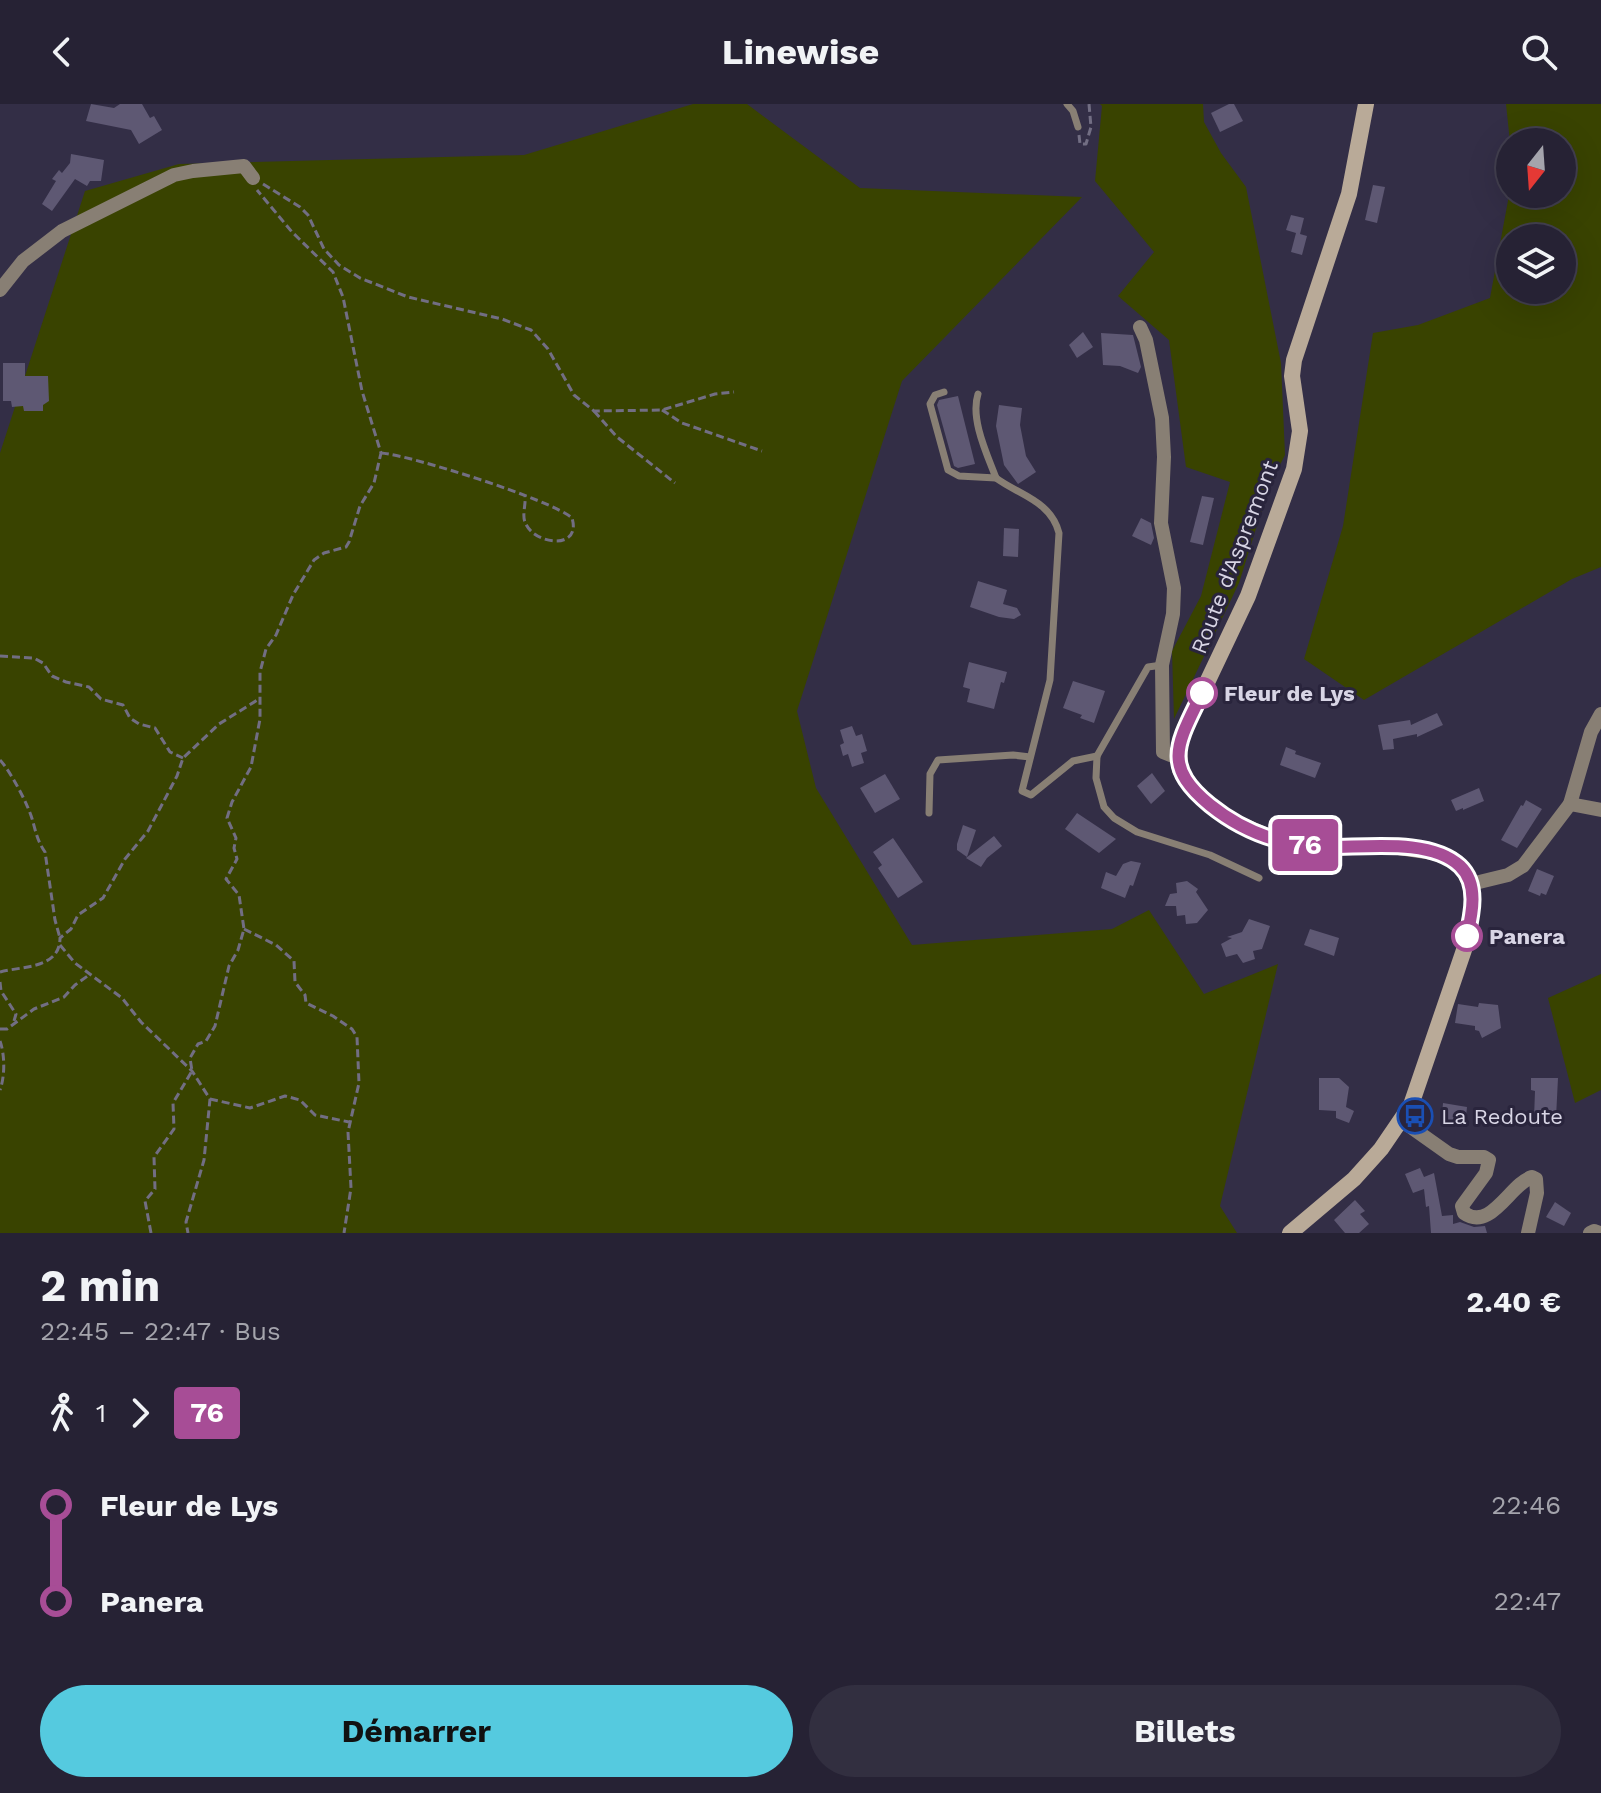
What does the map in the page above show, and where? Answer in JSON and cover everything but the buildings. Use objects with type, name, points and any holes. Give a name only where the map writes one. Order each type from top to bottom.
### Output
[{"type":"street","name":"Route d'Aspremont","points":[[1178,758],[1183,733],[1248,596],[1294,469],[1300,431],[1292,376],[1294,360],[1349,194],[1366,104]]},
{"type":"street","points":[[0,290],[23,261],[62,231],[174,175],[244,166],[254,183]]},
{"type":"street","points":[[1140,327],[1146,340],[1162,418],[1161,523],[1174,588],[1173,614],[1162,665],[1163,752],[1178,758],[1185,781],[1195,792],[1232,821],[1258,833],[1276,840],[1317,847],[1399,847],[1434,852],[1452,859],[1463,869],[1471,884],[1473,900],[1465,947],[1411,1105],[1381,1149],[1354,1179],[1290,1233]]},
{"type":"street","points":[[1471,884],[1508,875],[1523,866],[1570,804],[1591,732],[1601,714]]},
{"type":"street","points":[[1570,804],[1601,810]]},
{"type":"street","points":[[1401,1120],[1449,1154],[1489,1160],[1486,1173],[1462,1206],[1468,1217],[1478,1218],[1488,1213],[1524,1180],[1536,1179],[1537,1193],[1528,1233]]},
{"type":"street","points":[[1590,1233],[1600,1233]]},
{"type":"lane","points":[[1067,104],[1078,127]]},
{"type":"lane","points":[[944,392],[935,395],[930,404],[948,470],[959,476],[996,478],[1053,515],[1059,533],[1050,680],[1022,791],[1027,795],[1037,791],[1073,761],[1097,756]]},
{"type":"lane","points":[[978,394],[977,417],[996,478]]},
{"type":"lane","points":[[1162,665],[1148,667],[1097,756],[1095,766],[1099,795],[1114,818],[1137,832],[1210,855],[1259,878]]},
{"type":"lane","points":[[929,813],[930,774],[938,760],[1013,755],[1030,757]]},
{"type":"path","points":[[254,183],[300,207],[308,215],[324,249],[339,265],[360,278],[408,297],[502,319],[531,330],[548,349],[574,395],[594,411],[617,437],[675,483]]},
{"type":"path","points":[[151,1233],[145,1201],[155,1189],[154,1157],[174,1129],[173,1103],[192,1071],[190,1058],[215,1026],[229,966],[244,929],[239,895],[226,879],[237,859],[234,852],[236,838],[227,818],[251,767],[260,719],[261,665],[283,615],[314,560],[324,553],[346,547],[349,542],[360,506],[374,483],[381,453],[362,391],[343,297],[333,272],[292,232],[254,183]]},
{"type":"path","points":[[594,411],[662,410],[715,394],[734,392]]},
{"type":"path","points":[[662,410],[682,423],[762,451]]},
{"type":"path","points":[[381,453],[411,458],[525,496],[565,511],[574,524],[570,536],[558,542],[550,541],[531,530],[524,518],[525,496]]},
{"type":"path","points":[[0,656],[34,658],[43,663],[52,676],[89,687],[101,699],[123,705],[130,718],[155,728],[170,752],[183,758]]},
{"type":"path","points":[[60,938],[71,929],[78,915],[103,898],[125,859],[148,831],[183,758],[219,724],[259,699]]},
{"type":"path","points":[[0,760],[21,795],[34,822],[39,845],[45,852],[60,938],[57,952],[48,961],[0,972]]},
{"type":"path","points":[[244,929],[276,945],[294,961],[295,982],[305,995],[306,1003],[328,1012],[355,1033],[359,1071],[358,1089],[349,1122],[351,1188],[344,1233]]},
{"type":"path","points":[[60,945],[68,957],[122,998],[141,1022],[192,1071],[210,1099],[206,1150],[186,1222],[188,1233]]},
{"type":"path","points":[[14,1021],[64,997],[90,975]]},
{"type":"path","points":[[0,982],[1,991],[16,1014],[7,1029],[0,1029]]},
{"type":"path","points":[[0,1041],[3,1077],[0,1090]]},
{"type":"path","points":[[210,1099],[230,1106],[239,1104],[250,1108],[285,1096],[300,1100],[315,1115],[349,1122]]},
{"type":"green space","points":[[693,104],[747,104],[860,188],[1082,197],[902,381],[797,711],[816,788],[912,945],[1112,929],[1149,910],[1204,994],[1278,964],[1220,1206],[1237,1233],[0,1233],[0,453],[85,191],[179,164],[524,155]]},
{"type":"green space","points":[[1100,104],[1203,104],[1204,122],[1221,153],[1246,187],[1281,363],[1285,455],[1270,484],[1239,583],[1174,719],[1172,651],[1201,596],[1230,482],[1186,467],[1169,340],[1118,296],[1154,252],[1095,181]]},
{"type":"green space","points":[[1506,104],[1601,104],[1601,567],[1572,579],[1364,700],[1304,659],[1343,526],[1373,333],[1418,325],[1490,298],[1496,266],[1496,304],[1576,304],[1576,224],[1504,224],[1507,208],[1576,208],[1576,128],[1509,128]]},
{"type":"green space","points":[[1601,974],[1601,1090],[1575,1103],[1548,998]]},
{"type":"bus line","name":"76","points":[[1202,693],[1183,733],[1178,758],[1185,781],[1195,792],[1232,821],[1276,840],[1317,847],[1399,847],[1434,852],[1452,859],[1463,869],[1471,884],[1473,900],[1467,936]]},
{"type":"place","name":"Fleur de Lys","points":[[1202,693]]},
{"type":"place","name":"Panera","points":[[1467,936]]},
{"type":"place","name":"La Redoute","points":[[1415,1116]]}]
